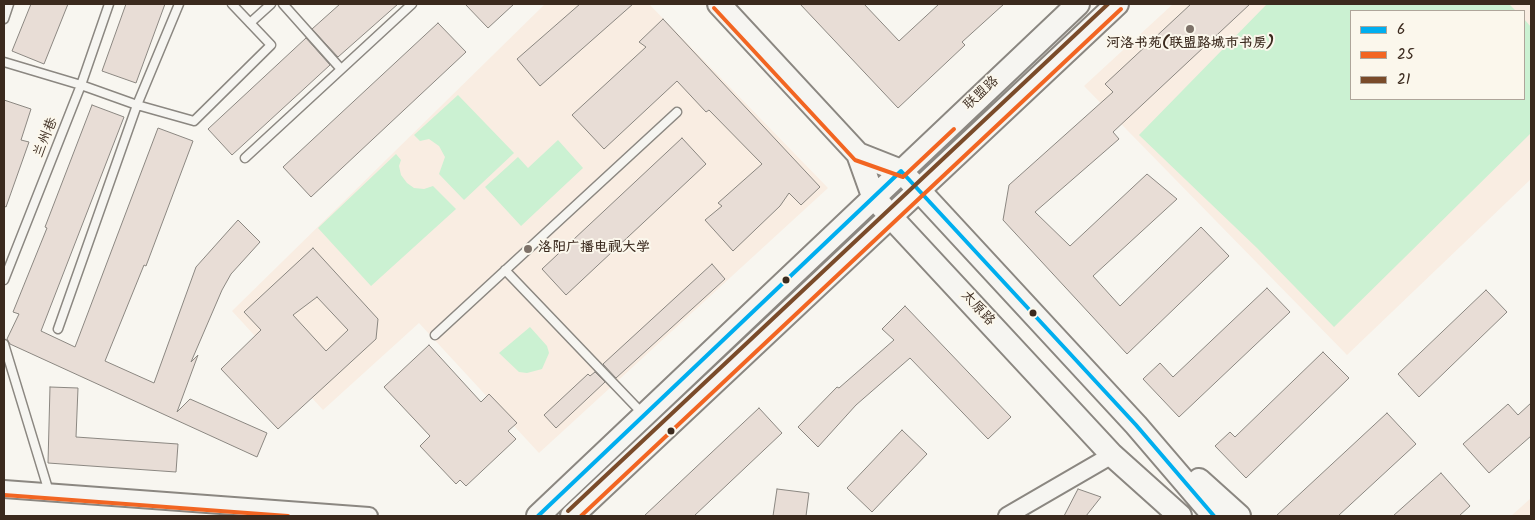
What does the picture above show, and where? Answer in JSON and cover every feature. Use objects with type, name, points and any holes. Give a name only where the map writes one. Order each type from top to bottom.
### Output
[{"type":"main road","name":"太原路","points":[[719,4],[858,154],[873,196],[891,216],[1112,455],[1180,516]]},
{"type":"main road","name":"联盟路","points":[[538,516],[873,196],[1078,4]]},
{"type":"main road","name":"联盟路","points":[[572,516],[1117,4]]},
{"type":"main road","name":"太原路","points":[[858,154],[901,171],[1136,425],[1214,516]]},
{"type":"main road","name":"太原路","points":[[1136,425],[1239,516]]},
{"type":"main road","name":"太原路","points":[[1112,455],[1158,516]]},
{"type":"street","points":[[1007,516],[1112,455]]},
{"type":"street","points":[[4,489],[369,516]]},
{"type":"lane","points":[[4,18],[9,4]]},
{"type":"lane","name":"兰州巷","points":[[4,280],[81,85],[109,4]]},
{"type":"lane","points":[[58,328],[137,105],[179,4]]},
{"type":"lane","points":[[4,62],[81,85],[137,105],[194,121],[271,45],[232,4]]},
{"type":"lane","points":[[250,23],[271,4]]},
{"type":"lane","points":[[283,4],[341,69]]},
{"type":"lane","points":[[245,158],[412,4]]},
{"type":"lane","points":[[435,335],[677,112]]},
{"type":"lane","points":[[505,270],[643,415]]},
{"type":"lane","points":[[4,344],[48,492]]},
{"type":"shaded area","name":"洛阳广播电视大学","points":[[545,4],[649,4],[828,188],[539,453],[419,323],[323,410],[232,311]]},
{"type":"shaded area","points":[[1173,4],[1531,4],[1531,179],[1347,355],[1084,86]]},
{"type":"shaded area","points":[[1531,498],[1531,516],[1511,516]]},
{"type":"green space","points":[[1267,4],[1509,4],[1515,10],[1350,10],[1350,100],[1525,100],[1525,20],[1531,27],[1531,133],[1334,327],[1257,248],[1139,135]]},
{"type":"green space","points":[[458,95],[514,153],[464,200],[439,174],[445,157],[439,146],[429,139],[420,141],[414,135]]},
{"type":"green space","points":[[558,140],[583,168],[521,226],[485,187],[518,157],[528,168]]},
{"type":"green space","points":[[396,154],[401,160],[399,166],[401,175],[407,183],[414,188],[424,189],[433,186],[456,209],[371,286],[318,228]]},
{"type":"green space","points":[[530,327],[547,346],[549,353],[542,369],[527,373],[519,372],[499,353]]},
{"type":"building","points":[[31,4],[68,4],[44,64],[12,51]]},
{"type":"building","points":[[126,4],[165,4],[136,83],[102,71]]},
{"type":"building","points":[[340,4],[398,4],[338,57],[312,29]]},
{"type":"building","points":[[465,4],[514,4],[488,28]]},
{"type":"building","points":[[580,4],[633,4],[540,86],[517,59]]},
{"type":"building","points":[[800,4],[864,4],[899,41],[939,4],[1004,4],[962,42],[965,45],[898,108]]},
{"type":"building","points":[[1191,4],[1250,4],[1113,132],[1119,139],[1035,212],[1070,246],[1147,174],[1177,199],[1093,276],[1120,306],[1201,227],[1229,256],[1127,354],[1003,220],[1009,185],[1113,92],[1105,84]]},
{"type":"building","points":[[663,19],[820,187],[801,205],[789,193],[780,206],[733,251],[705,220],[722,206],[718,203],[762,164],[709,110],[706,112],[677,81],[604,149],[572,115],[646,47],[639,42]]},
{"type":"building","points":[[438,23],[466,52],[311,197],[283,167]]},
{"type":"building","points":[[306,38],[330,65],[232,155],[208,129]]},
{"type":"building","points":[[4,100],[31,109],[21,140],[29,142],[6,207],[4,206]]},
{"type":"building","points":[[92,105],[124,117],[41,331],[75,347],[158,128],[193,141],[146,266],[144,265],[105,361],[154,383],[196,267],[238,220],[260,242],[231,274],[222,290],[191,362],[198,355],[177,412],[190,399],[267,433],[257,457],[10,344],[7,339],[19,314],[13,312],[47,228],[45,227]]},
{"type":"building","points":[[682,138],[706,164],[566,295],[542,269]]},
{"type":"building","points":[[313,248],[378,319],[376,339],[278,429],[221,369],[261,330],[244,312]],"holes":[[[317,297],[348,330],[326,351],[293,315]]]},
{"type":"building","points":[[712,264],[725,279],[616,378],[603,364]]},
{"type":"building","points":[[1267,288],[1290,312],[1179,417],[1143,379],[1160,363],[1173,377]]},
{"type":"building","points":[[1486,290],[1507,312],[1419,397],[1398,374]]},
{"type":"building","points":[[905,306],[1011,417],[988,439],[910,358],[856,405],[818,447],[798,427],[837,387],[839,388],[894,340],[882,329]]},
{"type":"building","points":[[429,345],[481,402],[489,394],[517,423],[508,431],[516,439],[466,486],[460,480],[456,484],[420,446],[430,436],[384,387]]},
{"type":"building","points":[[1323,352],[1349,378],[1246,478],[1215,446],[1230,432],[1235,437]]},
{"type":"building","points":[[595,372],[605,382],[556,428],[544,415],[588,374],[590,376]]},
{"type":"building","points":[[50,387],[78,388],[76,437],[178,444],[176,472],[48,463]]},
{"type":"building","points":[[1531,403],[1531,436],[1489,473],[1463,444],[1508,404],[1518,415]]},
{"type":"building","points":[[759,408],[782,433],[694,516],[644,516]]},
{"type":"building","points":[[1387,413],[1416,444],[1338,516],[1276,516]]},
{"type":"building","points":[[902,430],[927,454],[872,512],[847,488]]},
{"type":"building","points":[[1441,473],[1470,506],[1459,516],[1393,516]]},
{"type":"building","points":[[777,489],[809,493],[806,516],[773,516]]},
{"type":"building","points":[[1078,489],[1101,497],[1086,516],[1064,516]]},
{"type":"transit line","name":"21","points":[[568,511],[1108,4]]},
{"type":"transit line","name":"25","points":[[714,8],[855,160],[903,177],[954,129]]},
{"type":"transit line","name":"25","points":[[581,516],[1121,9]]},
{"type":"transit line","name":"6","points":[[538,516],[901,171],[1136,425],[1214,516]]},
{"type":"transit line","name":"25","points":[[4,495],[288,516]]},
{"type":"place","name":"河洛书苑(联盟路城市书房)","points":[[1190,29]]},
{"type":"place","name":"洛阳广播电视大学","points":[[528,249]]}]
